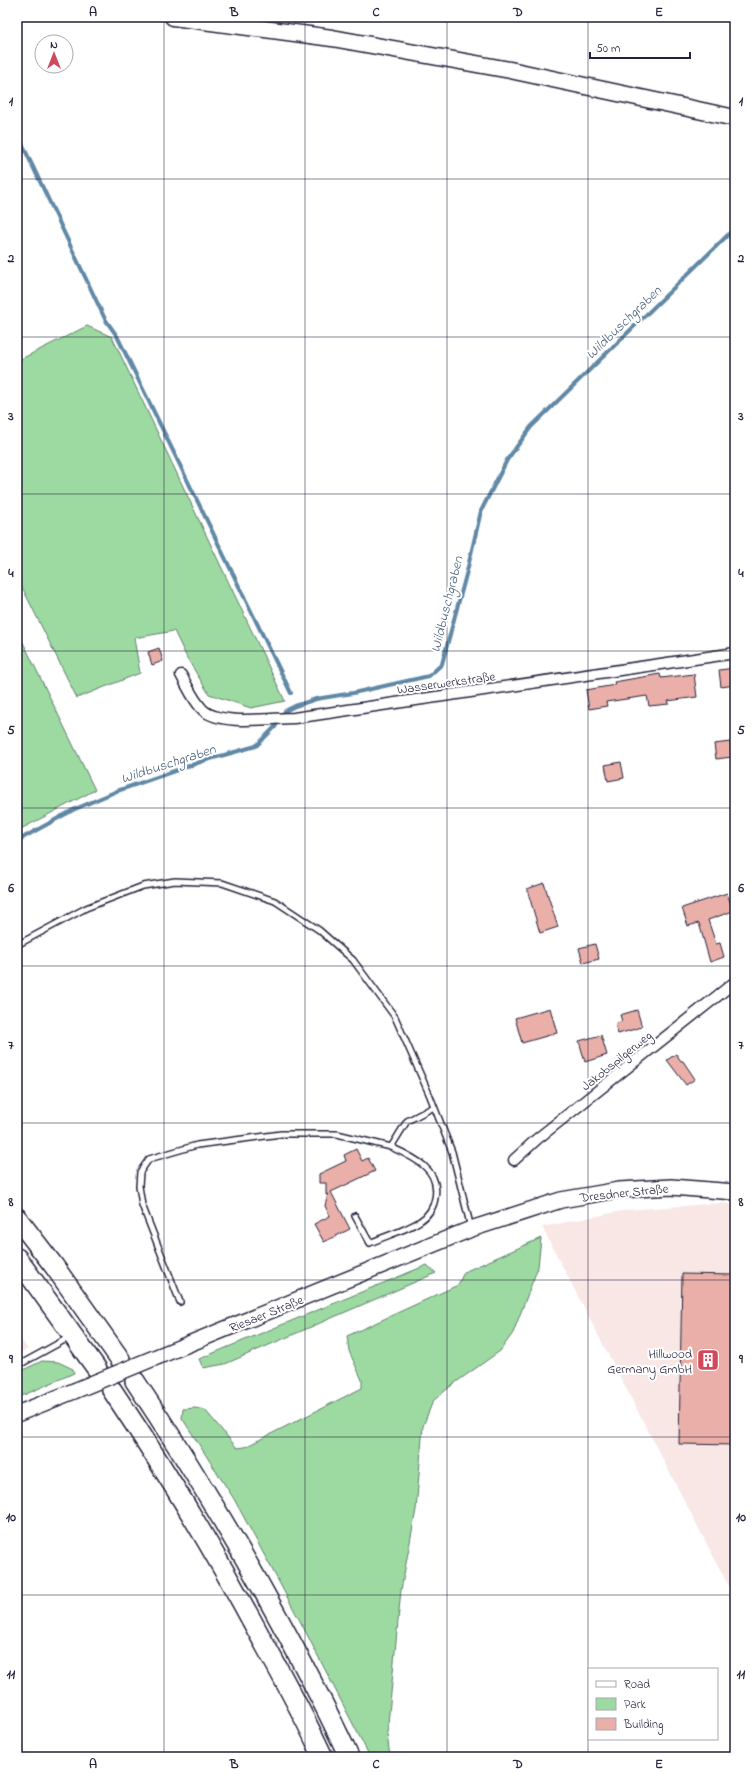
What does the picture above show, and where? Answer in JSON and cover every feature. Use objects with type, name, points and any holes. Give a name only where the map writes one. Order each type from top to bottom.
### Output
[{"type":"highway","points":[[17,1218],[54,1266],[120,1359]]},
{"type":"highway","points":[[17,1258],[74,1335],[97,1369]]},
{"type":"highway","points":[[135,1380],[169,1432],[247,1562],[294,1647],[349,1757]]},
{"type":"highway","points":[[112,1390],[146,1442],[229,1578],[323,1757]]},
{"type":"main road","points":[[173,17],[332,38],[510,70],[735,118]]},
{"type":"main road","name":"Dresdner Straße","points":[[515,1214],[561,1200],[619,1190],[671,1186],[735,1192]]},
{"type":"main road","name":"Riesaer Straße","points":[[17,1414],[471,1229],[515,1214]]},
{"type":"street","name":"Wasserwerkstraße","points":[[181,675],[196,701],[204,710],[213,716],[230,720],[294,718],[735,653]]},
{"type":"street","name":"Jakobspilgerweg","points":[[514,1160],[537,1139],[735,982]]},
{"type":"lane","points":[[17,945],[86,908],[143,886],[175,881],[222,883],[276,901],[320,930],[353,960],[395,1017],[452,1152],[471,1229]]},
{"type":"lane","points":[[391,1147],[407,1120],[434,1107]]},
{"type":"lane","points":[[180,1302],[142,1205],[139,1186],[140,1172],[149,1159],[197,1144],[282,1134],[337,1134],[391,1147],[415,1158],[428,1170],[435,1184],[434,1203],[429,1212],[420,1221],[370,1243],[355,1216]]},
{"type":"lane","points":[[17,1366],[74,1335]]},
{"type":"shaded area","name":"Hillwood Germany GmbH","points":[[722,1203],[735,1205],[735,1598],[542,1227],[627,1210]]},
{"type":"shaded area","points":[[17,1334],[28,1349],[17,1354]]},
{"type":"green space","points":[[87,326],[112,337],[285,701],[251,708],[209,694],[187,658],[174,631],[134,638],[140,673],[77,698],[17,577],[17,361]]},
{"type":"green space","points":[[17,630],[95,790],[17,831]]},
{"type":"green space","points":[[541,1238],[538,1267],[513,1333],[500,1351],[452,1385],[433,1401],[423,1426],[416,1510],[401,1590],[387,1734],[390,1757],[370,1757],[299,1619],[234,1499],[182,1418],[183,1409],[195,1408],[205,1410],[237,1448],[245,1447],[362,1388],[362,1380],[349,1351],[347,1336],[458,1285],[464,1272]]},
{"type":"green space","points":[[427,1265],[436,1273],[225,1364],[203,1368],[199,1359]]},
{"type":"green space","points":[[42,1361],[58,1362],[73,1369],[74,1373],[17,1398],[17,1373]]},
{"type":"building","points":[[159,648],[163,661],[152,665],[148,652]]},
{"type":"building","points":[[735,668],[735,685],[721,687],[719,670]]},
{"type":"building","points":[[660,674],[661,678],[694,674],[697,697],[668,701],[669,704],[649,706],[647,696],[606,702],[607,706],[589,709],[586,690],[615,685],[614,682]]},
{"type":"building","points":[[730,742],[732,757],[716,759],[714,744]]},
{"type":"building","points":[[621,762],[624,778],[608,781],[605,765]]},
{"type":"building","points":[[544,883],[558,927],[540,933],[527,889]]},
{"type":"building","points":[[727,893],[733,911],[708,920],[716,944],[720,943],[724,957],[710,962],[699,923],[688,926],[682,908]]},
{"type":"building","points":[[595,944],[599,959],[583,963],[579,948]]},
{"type":"building","points":[[550,1008],[557,1033],[522,1043],[515,1018]]},
{"type":"building","points":[[637,1010],[642,1027],[618,1034],[615,1024],[622,1021],[620,1015]]},
{"type":"building","points":[[601,1035],[607,1055],[585,1062],[579,1041]]},
{"type":"building","points":[[676,1054],[681,1061],[683,1061],[695,1079],[686,1085],[667,1060]]},
{"type":"building","points":[[356,1149],[362,1161],[368,1158],[375,1171],[331,1192],[350,1229],[324,1242],[314,1224],[330,1216],[325,1206],[328,1194],[326,1195],[326,1183],[319,1183],[319,1174],[346,1161],[344,1155]]},
{"type":"building","name":"Hillwood Germany GmbH","points":[[682,1274],[735,1275],[735,1445],[679,1444]]},
{"type":"waterway","points":[[17,133],[105,319],[117,336],[291,693]]},
{"type":"waterway","name":"Wildbuschgraben","points":[[17,841],[73,810],[117,791],[203,761],[256,746],[275,727],[285,711],[295,706],[316,699],[353,693],[429,676],[442,664],[467,571],[481,511],[507,460],[531,427],[735,228]]},
{"type":"place","name":"Hillwood Germany GmbH","points":[[708,1360]]}]
